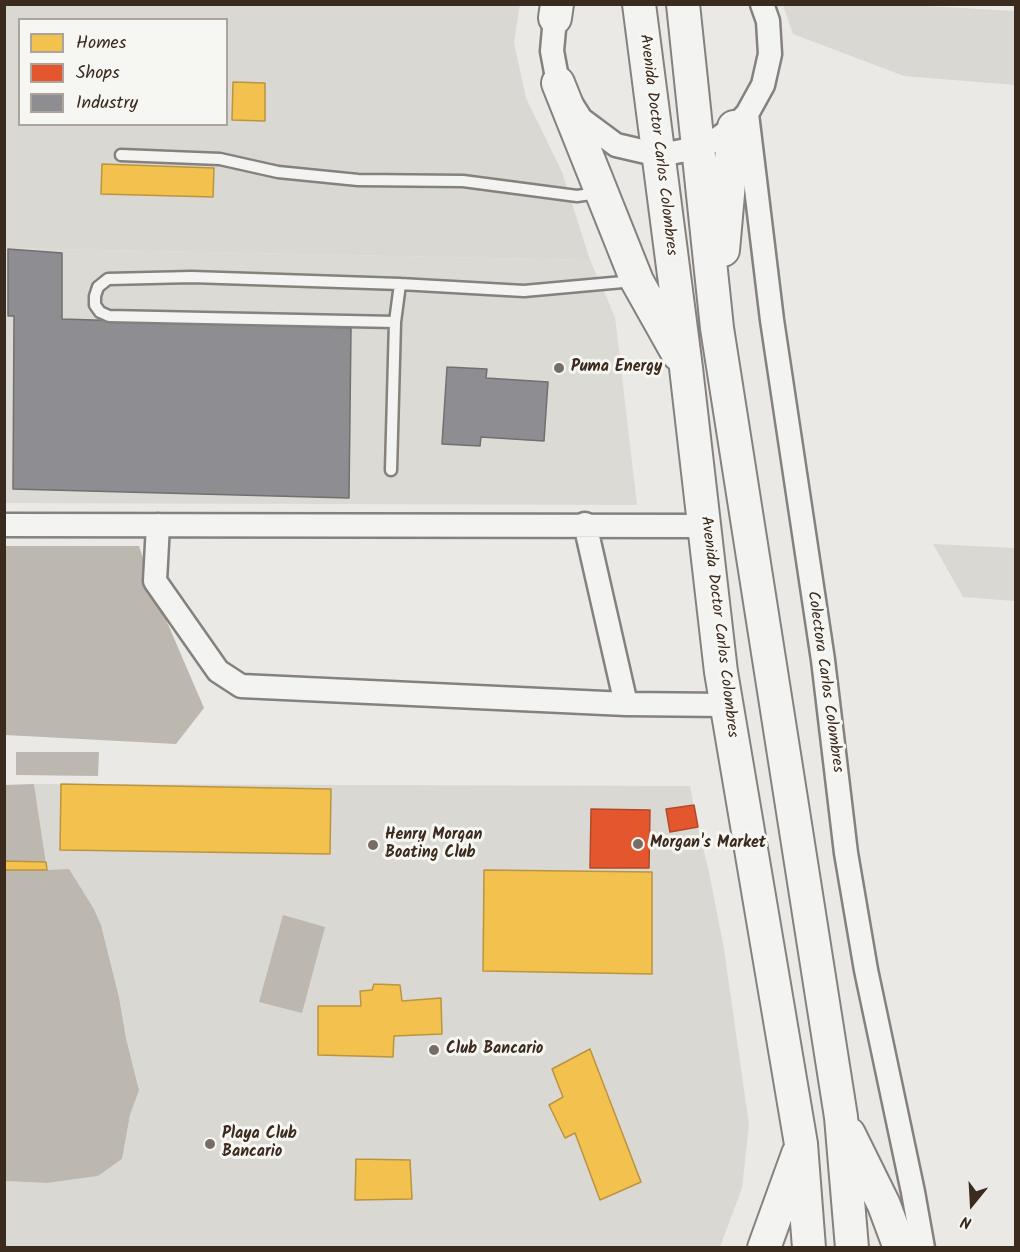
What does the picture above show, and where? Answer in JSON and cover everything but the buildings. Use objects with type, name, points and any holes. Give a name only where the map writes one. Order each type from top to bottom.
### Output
[{"type":"main road","name":"Avenida Doctor Carlos Colombres","points":[[639,4],[727,705],[801,1144],[809,1248]]},
{"type":"main road","points":[[683,4],[717,328],[841,1117],[852,1248]]},
{"type":"main road","points":[[558,83],[637,281],[686,368]]},
{"type":"main road","points":[[717,328],[740,120]]},
{"type":"main road","points":[[841,1117],[884,1205],[900,1248]]},
{"type":"main road","points":[[764,1248],[801,1144]]},
{"type":"street","points":[[558,9],[552,51],[558,83],[581,119],[616,145],[659,154],[698,148],[717,139],[740,120],[763,86],[770,54],[768,21],[762,4]]},
{"type":"street","name":"Colectora Carlos Colombres","points":[[740,120],[823,660],[846,853],[866,970],[914,1192],[923,1248]]},
{"type":"street","points":[[4,525],[585,524],[704,526]]},
{"type":"street","points":[[585,524],[626,704]]},
{"type":"street","points":[[158,525],[155,581],[218,671],[241,686],[626,704],[727,705]]},
{"type":"lane","points":[[121,155],[220,159],[278,172],[358,180],[464,181],[577,196],[601,193]]},
{"type":"lane","points":[[396,322],[109,316],[100,312],[95,304],[95,296],[98,287],[108,279],[192,277],[524,291],[637,281]]},
{"type":"lane","points":[[391,470],[396,322],[400,284]]},
{"type":"shaded area","points":[[520,4],[514,43],[526,98],[562,172],[590,260],[5,248],[5,5]]},
{"type":"shaded area","points":[[892,4],[1015,11],[1015,85],[904,76],[793,34],[783,5]]},
{"type":"shaded area","points":[[5,248],[590,260],[615,317],[637,505],[5,503]]},
{"type":"shaded area","points":[[933,544],[1015,548],[1015,601],[963,597]]},
{"type":"shaded area","points":[[4,546],[139,546],[155,594],[204,708],[176,744],[5,735]]},
{"type":"shaded area","points":[[16,752],[99,752],[98,776],[16,775]]},
{"type":"shaded area","name":"Club Bancario","points":[[34,784],[690,786],[724,949],[749,1125],[742,1188],[720,1247],[5,1248],[5,1181],[47,1183],[98,1176],[122,1159],[130,1115],[139,1089],[101,925],[84,894],[47,870]]},
{"type":"shaded area","points":[[34,784],[47,870],[69,869],[94,909],[101,925],[139,1090],[130,1115],[122,1159],[98,1176],[47,1183],[5,1181],[4,785]]},
{"type":"shaded area","points":[[283,915],[325,927],[302,1013],[259,1002]]},
{"type":"place","name":"Puma Energy","points":[[559,368]]},
{"type":"place","name":"Morgan's Market","points":[[638,844]]},
{"type":"place","name":"Henry Morgan Boating Club","points":[[373,845]]},
{"type":"place","name":"Club Bancario","points":[[434,1050]]},
{"type":"place","name":"Playa Club Bancario","points":[[210,1144]]}]
